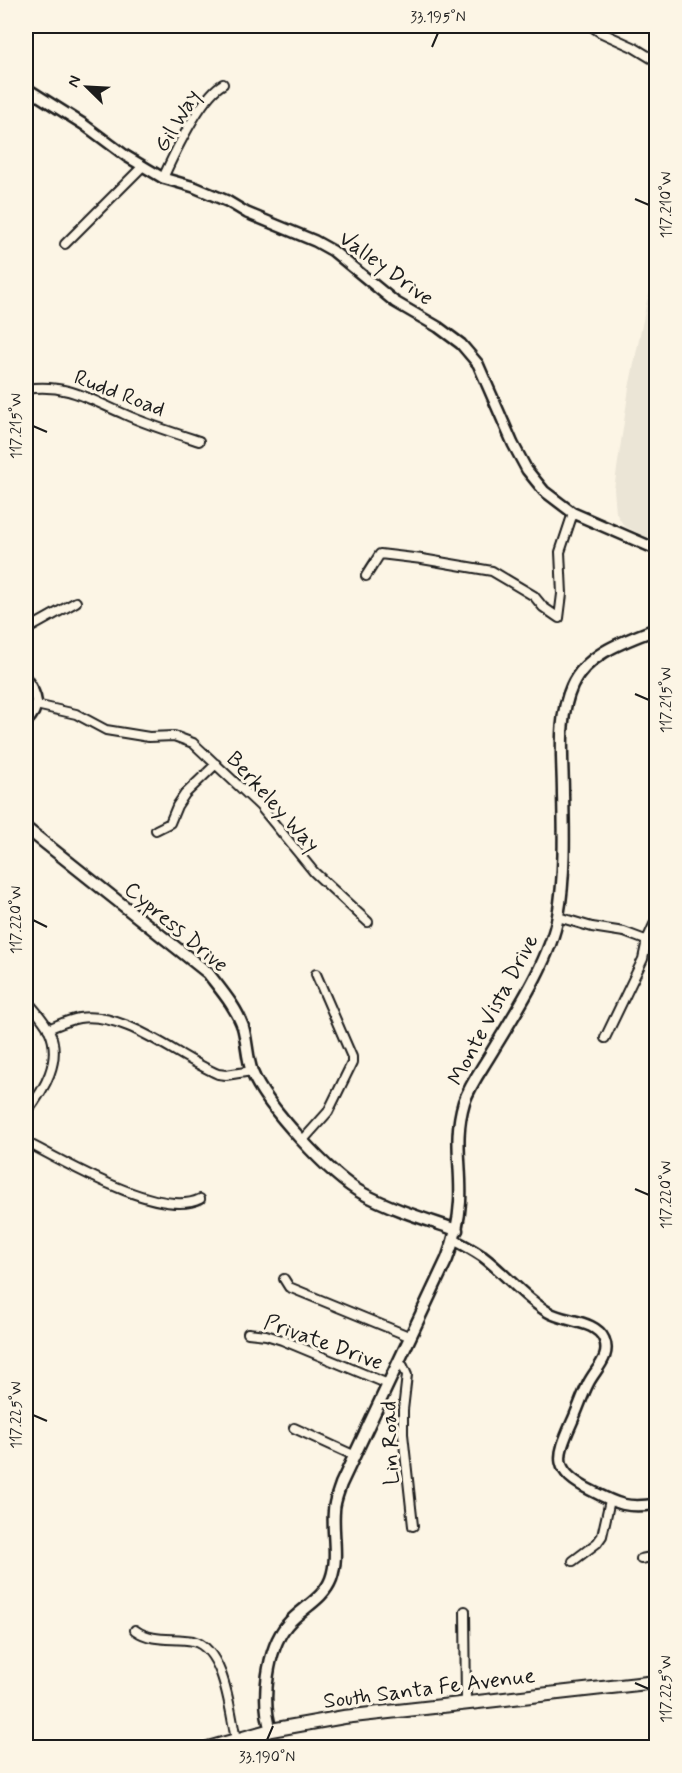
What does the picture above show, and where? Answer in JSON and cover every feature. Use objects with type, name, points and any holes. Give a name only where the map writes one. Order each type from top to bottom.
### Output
[{"type":"main road","name":"Monte Vista Drive","points":[[271,1730],[266,1715],[266,1690],[274,1656],[288,1624],[318,1598],[331,1578],[336,1553],[335,1500],[353,1455],[447,1259],[455,1235],[460,1200],[457,1144],[467,1093],[540,968],[558,917],[563,839],[563,717],[568,697],[579,674],[595,657],[657,629]]},
{"type":"main road","name":"Cypress Drive","points":[[26,828],[208,974],[225,994],[240,1021],[252,1071],[264,1093],[278,1114],[342,1179],[360,1192],[380,1202],[455,1235]]},
{"type":"main road","name":"South Santa Fe Avenue","points":[[208,1748],[271,1730],[344,1716],[657,1682]]},
{"type":"street","points":[[591,26],[657,61]]},
{"type":"street","name":"Gil Way","points":[[163,178],[174,152],[201,106],[223,84]]},
{"type":"street","name":"Valley Drive","points":[[26,88],[163,178],[194,187],[227,201],[247,213],[315,241],[352,265],[371,284],[395,302],[438,327],[461,344],[478,364],[513,444],[527,470],[544,491],[573,513],[657,549]]},
{"type":"street","points":[[65,244],[142,166]]},
{"type":"street","name":"Rudd Road","points":[[26,388],[61,388],[78,393],[125,415],[199,441]]},
{"type":"street","points":[[366,576],[380,554],[492,571],[534,596],[543,607],[560,618],[562,594],[560,552],[573,513]]},
{"type":"street","points":[[26,630],[76,602]]},
{"type":"street","points":[[26,679],[36,694],[36,705],[26,722]]},
{"type":"street","name":"Berkeley Way","points":[[36,705],[76,714],[106,730],[149,737],[174,736],[193,743],[260,806],[314,872],[368,922]]},
{"type":"street","points":[[156,830],[170,823],[185,794],[216,764]]},
{"type":"street","points":[[558,917],[592,927],[624,932],[657,944]]},
{"type":"street","points":[[605,1038],[643,960],[647,940],[657,920]]},
{"type":"street","points":[[303,1140],[328,1112],[352,1064],[352,1057],[316,974]]},
{"type":"street","points":[[26,999],[48,1029],[53,1046],[51,1069],[43,1090],[26,1113]]},
{"type":"street","points":[[48,1029],[79,1018],[111,1019],[218,1074],[252,1071]]},
{"type":"street","points":[[26,1142],[115,1188],[178,1204],[193,1203],[200,1199]]},
{"type":"street","name":"Cypress Drive","points":[[455,1235],[549,1313],[595,1328],[603,1337],[606,1352],[602,1363],[588,1383],[563,1441],[561,1462],[564,1472],[578,1484],[626,1506],[657,1504]]},
{"type":"street","points":[[284,1279],[289,1287],[411,1337]]},
{"type":"street","name":"Private Drive","points":[[248,1333],[282,1340],[388,1383]]},
{"type":"street","name":"Lin Road","points":[[398,1363],[403,1366],[407,1375],[403,1434],[412,1526]]},
{"type":"street","points":[[294,1428],[353,1455]]},
{"type":"street","points":[[573,1561],[597,1543],[602,1536],[610,1500]]},
{"type":"street","points":[[641,1559],[657,1556]]},
{"type":"street","points":[[465,1611],[466,1703]]},
{"type":"street","points":[[135,1630],[144,1636],[164,1640],[194,1641],[208,1649],[224,1680],[236,1739]]},
{"type":"shaded area","points":[[655,276],[656,541],[624,526],[616,513],[614,489],[629,388],[647,301]]}]
